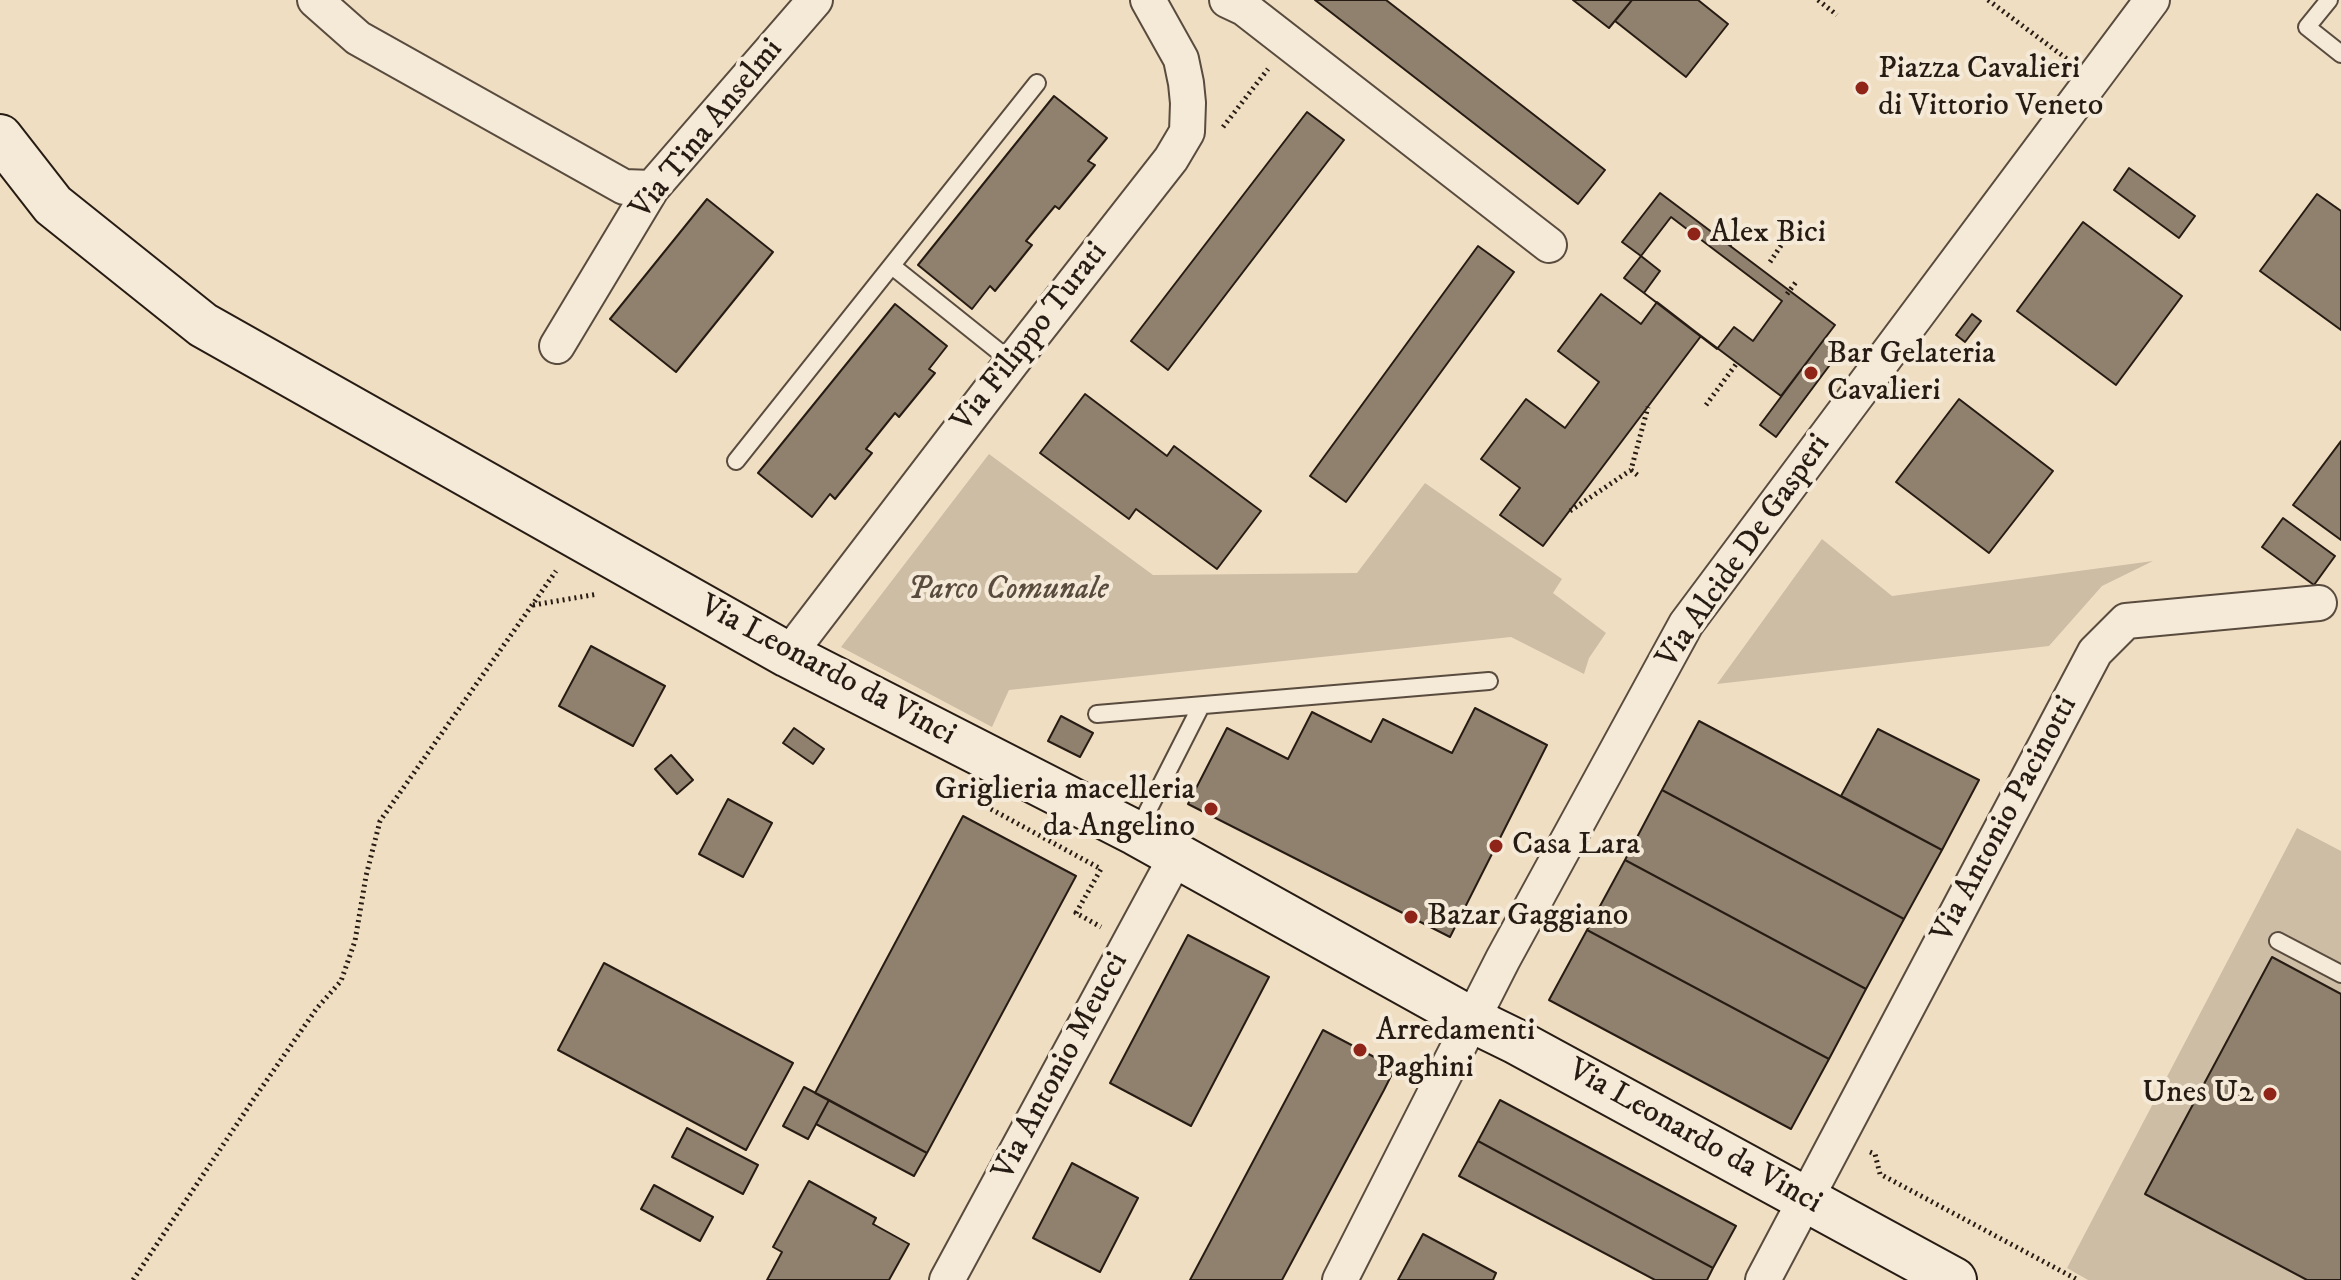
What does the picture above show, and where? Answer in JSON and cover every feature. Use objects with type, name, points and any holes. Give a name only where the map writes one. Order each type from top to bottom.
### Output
[{"type":"main road","name":"Via Leonardo da Vinci","points":[[0,137],[53,205],[203,325],[788,655],[1136,833],[1472,1020],[1954,1280]]},
{"type":"street","points":[[315,0],[358,38],[430,80],[624,187],[652,188]]},
{"type":"street","name":"Via Tina Anselmi","points":[[557,346],[652,188],[815,0]]},
{"type":"street","points":[[1148,0],[1181,59],[1188,103],[1187,132]]},
{"type":"street","points":[[1227,0],[1244,8],[1549,245]]},
{"type":"street","name":"Via Alcide De Gasperi","points":[[1340,1280],[1503,959],[1686,624],[2152,0]]},
{"type":"street","name":"Via Filippo Turati","points":[[788,655],[1171,159],[1187,132]]},
{"type":"street","name":"Via Antonio Pacinotti","points":[[1763,1280],[2095,652],[2126,621],[2319,603]]},
{"type":"street","name":"Via Antonio Meucci","points":[[947,1280],[1177,855]]},
{"type":"lane","points":[[2329,0],[2307,27],[2341,54]]},
{"type":"lane","points":[[736,461],[1037,83]]},
{"type":"lane","points":[[892,266],[1012,362]]},
{"type":"lane","points":[[1097,714],[1489,681]]},
{"type":"lane","points":[[1136,833],[1201,706]]},
{"type":"lane","points":[[2278,941],[2341,974]]},
{"type":"path","points":[[1818,0],[1837,15]]},
{"type":"path","points":[[1988,0],[2093,79]]},
{"type":"path","points":[[1187,132],[1220,131],[1288,42]]},
{"type":"path","points":[[1770,262],[1788,235],[1789,218]]},
{"type":"path","points":[[1729,245],[1735,237]]},
{"type":"path","points":[[1787,294],[1796,282]]},
{"type":"path","points":[[1706,405],[1737,363]]},
{"type":"path","points":[[1570,511],[1631,470],[1648,407]]},
{"type":"path","points":[[1631,470],[1640,477]]},
{"type":"path","points":[[133,1280],[262,1086],[317,1008],[341,981],[355,941],[366,876],[380,821],[580,537]]},
{"type":"path","points":[[532,605],[598,594],[612,601]]},
{"type":"path","points":[[947,785],[1101,869],[1076,913],[1129,942]]},
{"type":"green space","name":"Parco Comunale","points":[[989,454],[1153,575],[1357,573],[1425,483],[1562,579],[1553,593],[1606,633],[1589,658],[1584,674],[1511,637],[1009,690],[992,727],[841,647]]},
{"type":"green space","points":[[1822,539],[1892,596],[2153,561],[2102,586],[2049,646],[1717,684]]},
{"type":"green space","points":[[2297,828],[2341,851],[2341,1280],[2088,1280],[2067,1268]]},
{"type":"building","points":[[1315,0],[1386,0],[1605,170],[1578,204]]},
{"type":"building","points":[[1573,0],[1632,0],[1609,28]]},
{"type":"building","points":[[1632,0],[1698,0],[1728,24],[1686,77],[1615,21]]},
{"type":"building","points":[[1054,96],[1107,138],[1088,161],[1095,165],[1059,209],[1055,206],[1026,241],[1032,245],[995,291],[990,286],[972,309],[918,265]]},
{"type":"building","points":[[1307,112],[1344,140],[1168,370],[1131,341]]},
{"type":"building","points":[[2129,168],[2195,216],[2179,238],[2114,190]]},
{"type":"building","points":[[1660,193],[1835,325],[1781,396],[1624,278],[1641,256],[1622,242]]},
{"type":"building","points":[[2317,194],[2341,211],[2341,330],[2260,271]]},
{"type":"building","points":[[707,199],[773,252],[676,372],[610,319]]},
{"type":"building","points":[[1671,217],[1782,301],[1753,341],[1734,327],[1717,349],[1644,293],[1660,271],[1641,256]]},
{"type":"building","points":[[2083,222],[2182,296],[2116,385],[2017,311]]},
{"type":"building","points":[[1478,246],[1514,272],[1346,502],[1310,476]]},
{"type":"building","points":[[1601,294],[1641,324],[1657,302],[1701,336],[1543,546],[1500,515],[1520,488],[1481,459],[1526,399],[1565,428],[1599,382],[1558,351]]},
{"type":"building","points":[[895,304],[947,346],[929,369],[935,373],[899,417],[895,413],[866,449],[872,453],[835,499],[830,494],[812,517],[758,473]]},
{"type":"building","points":[[1972,314],[1981,321],[1965,342],[1956,335]]},
{"type":"building","name":"Bar Gelateria Cavalieri","points":[[1825,338],[1841,350],[1776,437],[1760,425]]},
{"type":"building","points":[[1085,394],[1167,456],[1174,446],[1261,511],[1217,569],[1136,509],[1129,519],[1040,453]]},
{"type":"building","points":[[1959,399],[2053,471],[1989,553],[1896,482]]},
{"type":"building","points":[[2341,441],[2341,540],[2293,505]]},
{"type":"building","points":[[2283,518],[2335,556],[2314,585],[2262,547]]},
{"type":"building","points":[[591,646],[665,686],[633,746],[559,706]]},
{"type":"building","points":[[1475,708],[1547,745],[1450,937],[1188,804],[1227,728],[1288,759],[1312,712],[1371,742],[1383,719],[1452,753]]},
{"type":"building","points":[[1061,716],[1093,733],[1080,757],[1048,741]]},
{"type":"building","points":[[1699,721],[1942,850],[1904,919],[1662,790]]},
{"type":"building","points":[[794,728],[824,749],[813,764],[783,743]]},
{"type":"building","points":[[1878,729],[1979,780],[1942,850],[1841,796]]},
{"type":"building","points":[[671,755],[693,780],[677,794],[655,769]]},
{"type":"building","points":[[1662,790],[1904,919],[1866,989],[1625,860]]},
{"type":"building","points":[[728,799],[772,823],[743,877],[699,854]]},
{"type":"building","points":[[963,816],[1076,876],[927,1153],[815,1093]]},
{"type":"building","points":[[1625,860],[1866,989],[1829,1059],[1587,930]]},
{"type":"building","points":[[1587,930],[1829,1059],[1791,1129],[1549,1000]]},
{"type":"building","points":[[1188,935],[1269,977],[1191,1126],[1110,1083]]},
{"type":"building","name":"Unes U2","points":[[2272,957],[2341,994],[2341,1280],[2307,1280],[2145,1194]]},
{"type":"building","points":[[604,963],[793,1063],[746,1150],[558,1050]]},
{"type":"building","points":[[1323,1030],[1395,1068],[1384,1090],[1282,1280],[1190,1280]]},
{"type":"building","points":[[804,1087],[829,1100],[808,1139],[783,1126]]},
{"type":"building","points":[[829,1100],[927,1153],[914,1176],[816,1124]]},
{"type":"building","points":[[1500,1100],[1736,1226],[1713,1268],[1478,1141]]},
{"type":"building","points":[[687,1128],[758,1165],[743,1194],[672,1157]]},
{"type":"building","points":[[1478,1141],[1713,1268],[1707,1280],[1655,1280],[1459,1176]]},
{"type":"building","points":[[1072,1163],[1138,1198],[1100,1272],[1033,1238]]},
{"type":"building","points":[[809,1181],[876,1218],[873,1224],[909,1244],[889,1280],[767,1280],[782,1252],[773,1247]]},
{"type":"building","points":[[654,1185],[713,1217],[700,1241],[641,1209]]},
{"type":"building","points":[[1423,1234],[1496,1273],[1493,1280],[1398,1280]]},
{"type":"place","name":"Piazza Cavalieri di Vittorio Veneto","points":[[1862,88]]},
{"type":"place","name":"Alex Bici","points":[[1694,234]]},
{"type":"place","name":"Bar Gelateria Cavalieri","points":[[1811,373]]},
{"type":"place","name":"Griglieria macelleria da Angelino","points":[[1211,809]]},
{"type":"place","name":"Casa Lara","points":[[1496,846]]},
{"type":"place","name":"Bazar Gaggiano","points":[[1411,917]]},
{"type":"place","name":"Arredamenti Paghini","points":[[1360,1050]]},
{"type":"place","name":"Unes U2","points":[[2270,1094]]}]
